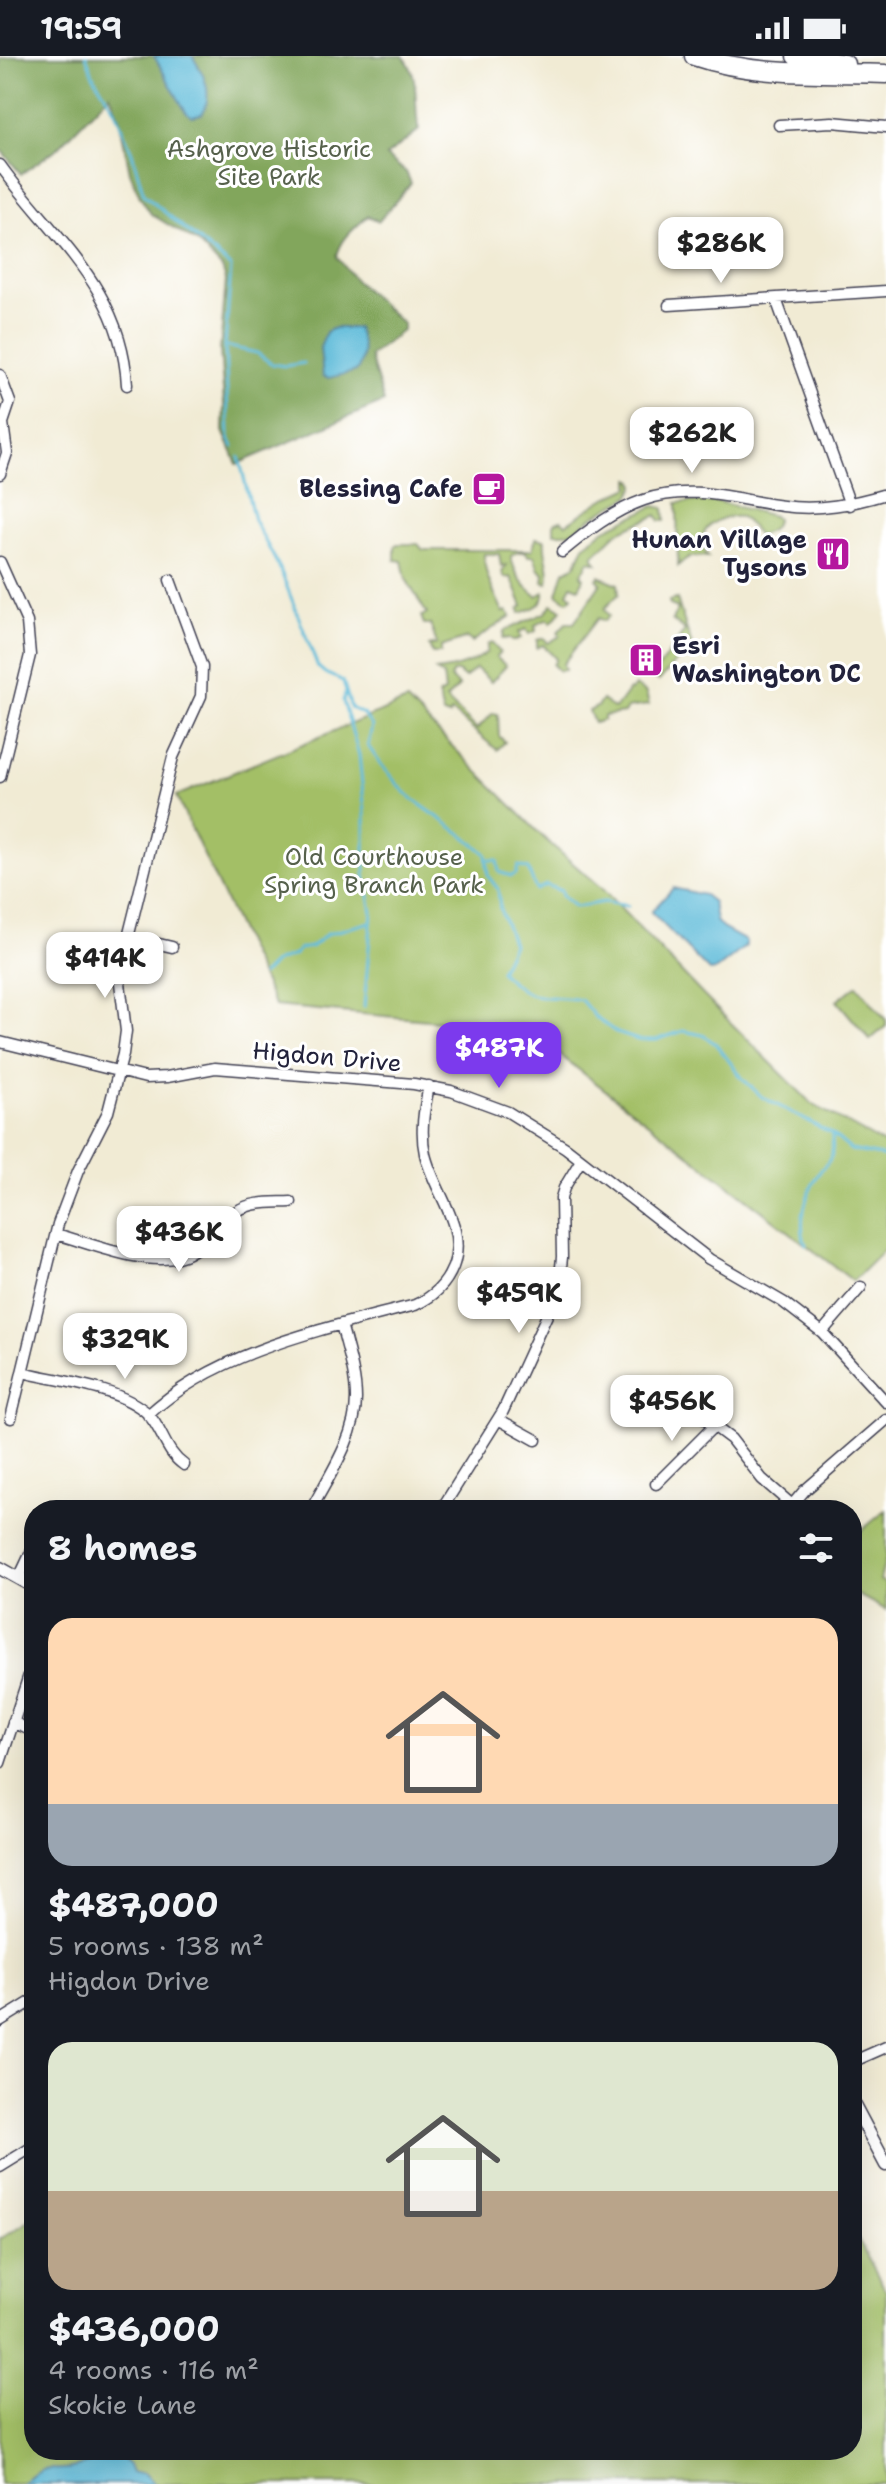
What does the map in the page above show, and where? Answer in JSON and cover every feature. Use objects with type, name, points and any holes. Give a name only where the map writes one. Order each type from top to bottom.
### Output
[{"type":"highway","points":[[694,56],[765,70],[886,73]]},
{"type":"highway","points":[[796,56],[886,73]]},
{"type":"street","points":[[779,125],[832,122],[886,127]]},
{"type":"street","points":[[0,165],[100,290],[120,339],[127,385]]},
{"type":"street","points":[[669,305],[886,291]]},
{"type":"street","points":[[776,299],[850,505]]},
{"type":"street","points":[[0,375],[10,402],[3,423],[7,453],[0,474]]},
{"type":"street","points":[[562,552],[622,510],[667,494],[709,493],[798,507],[850,505],[886,494]]},
{"type":"street","points":[[0,562],[27,622],[30,655],[2,756],[0,777]]},
{"type":"street","points":[[11,1418],[56,1234],[69,1194],[108,1112],[119,1071],[126,1031],[120,983],[129,937],[173,757],[201,696],[202,667],[170,580]]},
{"type":"street","points":[[129,937],[172,947]]},
{"type":"street","name":"Higdon Drive","points":[[0,1042],[156,1078],[215,1068],[429,1086],[508,1112],[581,1160],[709,1259],[783,1302],[822,1332],[886,1402]]},
{"type":"street","points":[[148,1415],[185,1386],[258,1351],[425,1301],[444,1285],[455,1260],[457,1236],[430,1172],[423,1138],[423,1117],[429,1086]]},
{"type":"street","points":[[446,1500],[498,1419],[555,1295],[562,1257],[561,1198],[581,1160]]},
{"type":"street","points":[[56,1234],[139,1256],[168,1259],[201,1246],[242,1208],[263,1203],[291,1202]]},
{"type":"street","points":[[822,1332],[861,1287]]},
{"type":"street","points":[[316,1500],[346,1440],[356,1409],[354,1379],[341,1324]]},
{"type":"street","points":[[22,1372],[130,1401],[148,1415],[170,1452],[184,1465]]},
{"type":"street","points":[[659,1385],[731,1439],[783,1500]]},
{"type":"street","points":[[498,1419],[536,1440]]},
{"type":"street","points":[[796,1500],[886,1420]]},
{"type":"street","points":[[656,1484],[714,1426]]},
{"type":"street","points":[[19,1578],[24,1567]]},
{"type":"street","points":[[0,1568],[24,1581]]},
{"type":"street","points":[[0,1763],[24,1690]]},
{"type":"street","points":[[13,1722],[24,1727]]},
{"type":"street","points":[[0,2021],[24,2006]]},
{"type":"street","points":[[862,2058],[886,2047]]},
{"type":"street","points":[[862,2120],[886,2165]]},
{"type":"street","points":[[0,2167],[24,2152]]},
{"type":"green space","name":"Ashgrove Historic Site Park","points":[[14,56],[403,56],[414,81],[419,130],[386,156],[406,172],[411,183],[379,221],[368,216],[353,230],[341,245],[337,257],[356,281],[403,324],[403,330],[370,356],[384,402],[237,464],[223,431],[220,351],[226,280],[222,268],[198,243],[151,214],[140,197],[130,173],[119,118],[110,94],[58,148],[21,174],[0,149],[0,59]]},
{"type":"green space","points":[[630,479],[635,486],[630,496],[571,533],[554,533],[554,523],[561,520],[566,524],[602,500],[630,487]]},
{"type":"green space","points":[[719,502],[773,516],[775,523],[770,530],[757,536],[741,517],[723,518],[704,533],[702,540],[708,557],[692,557],[678,566],[677,503]]},
{"type":"green space","points":[[654,506],[664,508],[665,521],[660,521],[657,515],[618,532],[593,556],[597,563],[589,561],[581,575],[584,578],[579,588],[572,585],[568,593],[572,596],[570,600],[557,594],[564,571],[575,566],[584,546],[605,529]]},
{"type":"green space","points":[[536,538],[545,540],[548,583],[543,582],[544,574],[539,570],[534,556],[518,552],[511,556],[523,584],[537,596],[544,592],[543,600],[520,613],[519,609],[523,606],[511,577],[505,578],[502,572],[507,565],[501,566],[499,554],[484,554],[493,591],[503,612],[507,611],[511,616],[472,642],[467,638],[441,647],[441,653],[432,653],[429,646],[437,644],[430,624],[424,624],[421,616],[427,614],[406,579],[402,561],[395,560],[397,544],[418,544],[423,550],[532,550]]},
{"type":"green space","points":[[599,576],[618,584],[619,594],[604,609],[609,616],[604,621],[598,618],[563,664],[565,670],[559,671],[553,665],[556,659],[543,645],[537,648],[537,640],[544,638],[548,643],[560,636],[558,632],[566,623],[574,623],[601,583],[597,579]]},
{"type":"green space","points":[[677,599],[694,652],[689,658],[682,655],[659,681],[648,673],[650,668],[656,671],[685,630],[672,620],[678,608],[670,605],[669,601]]},
{"type":"green space","points":[[552,604],[562,610],[551,623],[548,619],[535,625],[536,631],[529,634],[526,629],[519,632],[521,638],[513,641],[503,639],[504,631],[545,613]]},
{"type":"green space","points":[[492,642],[500,653],[496,657],[506,666],[491,682],[476,668],[465,678],[453,672],[450,678],[459,686],[446,699],[477,729],[493,713],[498,714],[499,736],[505,742],[497,750],[452,712],[449,716],[443,714],[438,695],[445,692],[443,675],[436,671],[476,660],[487,652],[487,645]]},
{"type":"green space","points":[[635,686],[646,693],[649,705],[627,708],[624,713],[604,716],[604,720],[594,723],[589,711],[602,700],[615,709]]},
{"type":"green space","name":"Old Courthouse Spring Branch Park","points":[[407,701],[545,839],[601,888],[812,1104],[886,1145],[886,1248],[853,1281],[526,1029],[275,1006],[176,796]]},
{"type":"green space","points":[[857,985],[886,1020],[886,1026],[870,1040],[837,1001]]},
{"type":"green space","points":[[886,1510],[886,1557],[880,1580],[886,1584],[886,1610],[862,1597],[862,1530]]},
{"type":"green space","points":[[24,2224],[24,2460],[862,2460],[862,2247],[886,2291],[886,2484],[0,2484],[0,2239]]},
{"type":"water","points":[[154,56],[192,56],[204,77],[207,91],[202,114],[191,116],[186,112]]},
{"type":"water","points":[[334,328],[357,328],[363,355],[357,371],[329,378],[323,376],[320,348],[326,332]]},
{"type":"water","points":[[673,888],[704,895],[713,902],[716,921],[722,928],[746,941],[746,946],[716,970],[709,971],[651,912]]},
{"type":"water","points":[[95,2460],[124,2460],[132,2473],[143,2473],[155,2484],[23,2484],[44,2470],[84,2465]]},
{"type":"waterway","points":[[86,56],[93,75],[115,111],[144,195],[231,267],[225,346],[229,438],[233,447]]},
{"type":"waterway","points":[[225,346],[257,353],[272,364],[285,366],[304,363]]},
{"type":"waterway","points":[[239,457],[254,520],[280,569],[318,667],[343,681],[351,708],[363,714],[372,726],[368,746],[395,781],[414,800],[486,854],[488,876],[498,889],[500,909],[513,944],[500,971],[529,994],[581,1000],[596,1018],[617,1033],[638,1040],[656,1040],[683,1031],[703,1035],[716,1044],[743,1079],[762,1097],[832,1134],[851,1150],[886,1157]]},
{"type":"waterway","points":[[346,691],[343,701],[359,755],[365,814],[365,875],[372,912],[364,1007]]},
{"type":"waterway","points":[[487,860],[497,860],[499,872],[511,876],[516,874],[518,866],[528,869],[536,890],[546,885],[561,891],[562,896],[575,907],[604,902],[628,906]]},
{"type":"waterway","points":[[262,975],[275,962],[294,955],[299,949],[311,947],[327,934],[370,922]]},
{"type":"waterway","points":[[806,1245],[802,1227],[804,1208],[814,1181],[831,1156],[832,1134]]},
{"type":"place","name":"Blessing Cafe","points":[[489,489]]},
{"type":"place","name":"Hunan Village Tysons","points":[[833,554]]},
{"type":"place","name":"Esri Washington DC","points":[[646,660]]}]
